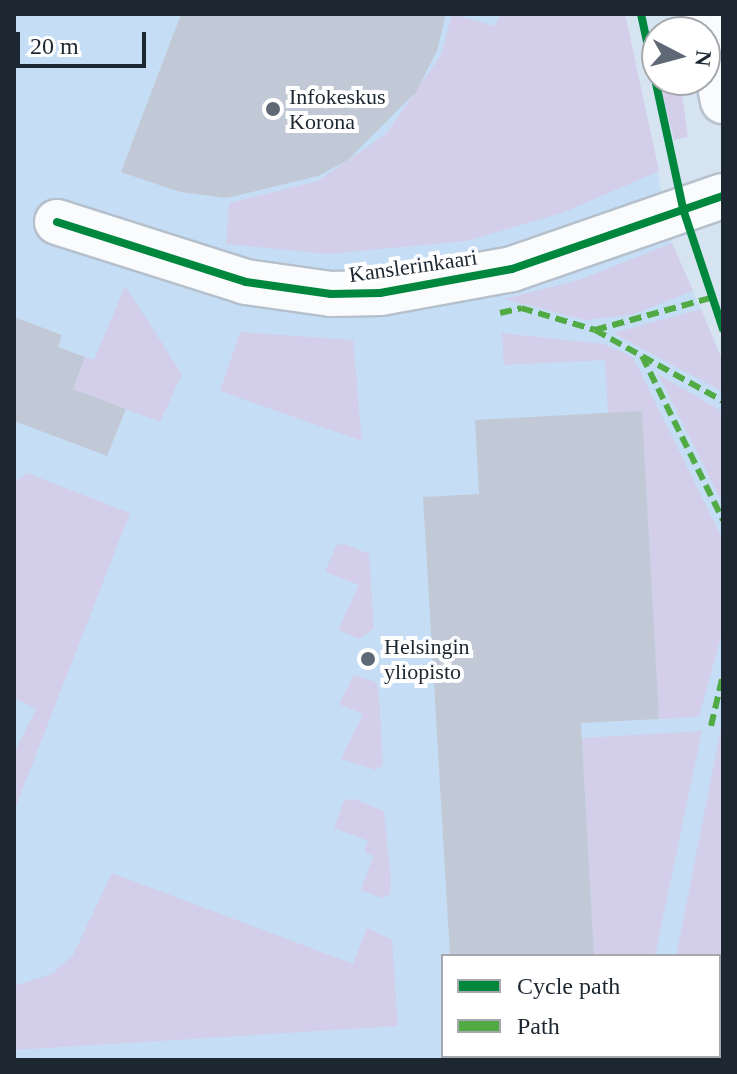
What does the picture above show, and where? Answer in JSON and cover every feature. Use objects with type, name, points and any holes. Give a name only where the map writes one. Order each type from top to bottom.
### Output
[{"type":"street","points":[[705,14],[723,101]]},
{"type":"street","name":"Kanslerinkaari","points":[[57,222],[246,282],[331,294],[380,293],[512,269],[723,196]]},
{"type":"shaded area","name":"Helsingin yliopisto","points":[[14,14],[625,14],[672,243],[723,362],[723,1060],[14,1060]]},
{"type":"shaded area","points":[[452,14],[495,26],[500,14],[625,14],[659,171],[562,213],[466,241],[328,254],[226,244],[229,203],[318,181],[386,134],[441,55]]},
{"type":"shaded area","points":[[663,96],[682,96],[688,137],[674,140]]},
{"type":"shaded area","points":[[672,243],[693,291],[631,315],[585,320],[504,299],[582,279]]},
{"type":"shaded area","points":[[125,286],[182,374],[160,422],[73,389],[85,357],[94,360]]},
{"type":"shaded area","points":[[701,309],[723,362],[723,392],[613,333]]},
{"type":"shaded area","points":[[240,332],[353,340],[362,441],[220,391]]},
{"type":"shaded area","points":[[502,333],[604,344],[633,357],[723,540],[723,629],[699,717],[659,719],[642,411],[608,413],[605,360],[504,365]]},
{"type":"shaded area","points":[[658,374],[723,412],[723,505]]},
{"type":"shaded area","points":[[27,473],[130,513],[14,811],[14,753],[36,709],[14,698],[14,482]]},
{"type":"shaded area","points":[[345,544],[369,554],[374,628],[359,639],[338,630],[359,585],[325,572],[336,545]]},
{"type":"shaded area","points":[[354,675],[376,682],[383,765],[376,770],[341,759],[363,714],[339,704]]},
{"type":"shaded area","points":[[723,718],[723,1051],[721,954],[676,954]]},
{"type":"shaded area","points":[[702,731],[655,954],[594,954],[582,738]]},
{"type":"shaded area","points":[[354,799],[384,811],[391,878],[390,894],[382,898],[361,890],[373,856],[364,852],[368,841],[334,828],[344,800]]},
{"type":"shaded area","points":[[112,873],[353,964],[367,928],[392,940],[398,1026],[14,1050],[14,986],[52,974],[73,955]]},
{"type":"building","name":"Infokeskus Korona","points":[[181,14],[446,14],[437,51],[416,92],[348,160],[318,176],[227,198],[180,192],[121,172]]},
{"type":"building","points":[[14,317],[62,335],[58,347],[85,357],[73,389],[126,409],[107,456],[14,421]]},
{"type":"building","points":[[642,411],[659,719],[581,723],[594,954],[450,954],[423,497],[479,494],[475,420]]},
{"type":"marked path","points":[[595,330],[710,298]]},
{"type":"marked path","points":[[500,313],[521,308],[595,330],[723,401]]},
{"type":"marked path","points":[[642,356],[723,520]]},
{"type":"marked path","points":[[711,726],[723,675]]},
{"type":"cycle path","points":[[641,14],[683,209],[723,329]]},
{"type":"cycle path","points":[[57,222],[246,282],[331,294],[380,293],[512,269],[723,196]]},
{"type":"place","name":"Infokeskus Korona","points":[[273,109]]},
{"type":"place","name":"Helsingin yliopisto","points":[[368,659]]}]
